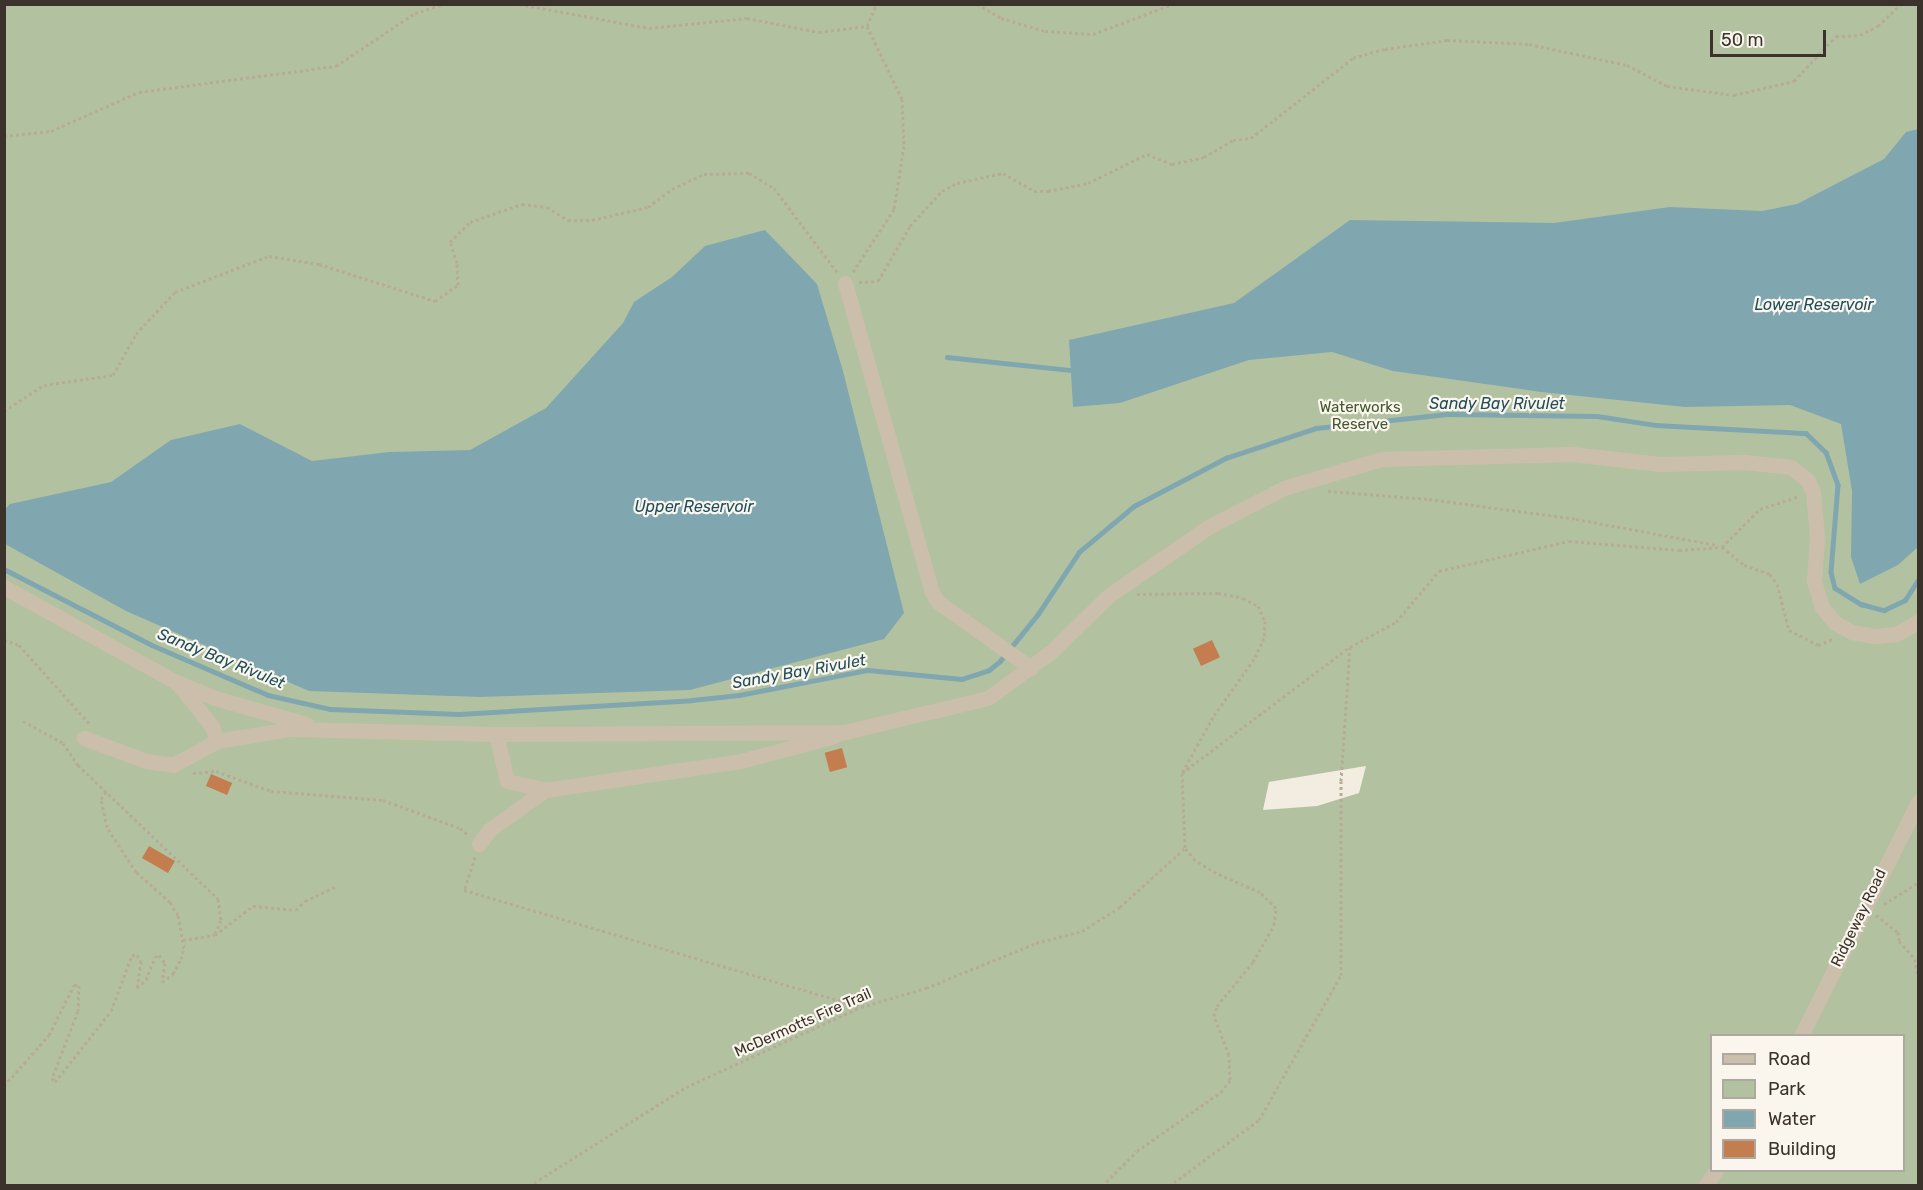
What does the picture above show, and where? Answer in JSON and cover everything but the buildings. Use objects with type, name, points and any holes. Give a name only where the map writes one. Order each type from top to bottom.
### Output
[{"type":"street","points":[[845,283],[932,592],[938,602],[1031,668]]},
{"type":"street","points":[[496,734],[507,781],[545,790],[741,761],[844,732],[988,698],[1031,668],[1108,596],[1210,526],[1284,488],[1381,459],[1572,454],[1672,464],[1777,463],[1801,473],[1813,492],[1817,594],[1835,623],[1852,632],[1874,636],[1896,634],[1918,622]]},
{"type":"street","points":[[4,588],[176,682],[215,698],[323,729]]},
{"type":"street","points":[[176,682],[212,726],[217,741]]},
{"type":"street","points":[[84,738],[106,743],[146,761],[173,765],[217,741],[290,729],[496,734],[844,732]]},
{"type":"street","points":[[479,844],[489,830],[545,790]]},
{"type":"street","name":"Ridgeway Road","points":[[1802,1034],[1918,802]]},
{"type":"street","points":[[1706,1185],[1715,1172]]},
{"type":"path","points":[[4,136],[51,130],[139,92],[336,66],[415,13],[445,4]]},
{"type":"path","points":[[519,4],[649,28],[747,18],[819,32],[867,26]]},
{"type":"path","points":[[867,26],[878,4]]},
{"type":"path","points":[[977,4],[1002,18],[1045,31],[1093,34],[1173,4]]},
{"type":"path","points":[[845,283],[878,281],[910,226],[942,191],[957,183],[1003,173],[1034,191],[1048,191],[1088,183],[1147,154],[1173,164],[1204,158],[1233,141],[1251,138],[1353,58],[1385,49],[1447,40],[1529,44],[1627,65],[1667,86],[1734,95],[1794,81],[1836,36],[1860,35],[1878,26],[1901,4]]},
{"type":"path","points":[[845,283],[894,209],[904,146],[902,99],[867,26]]},
{"type":"path","points":[[4,411],[44,385],[113,375],[136,334],[175,292],[231,268],[269,256],[309,262],[435,302],[458,285],[457,263],[450,242],[470,222],[522,204],[547,207],[568,220],[614,216],[648,207],[672,189],[704,174],[749,173],[774,188],[845,283]]},
{"type":"path","points":[[1317,490],[1430,499],[1554,516],[1722,547],[1743,565],[1770,574],[1777,584],[1789,630],[1818,645],[1852,632]]},
{"type":"path","points":[[1182,773],[1350,647],[1396,622],[1439,571],[1569,541],[1679,550],[1722,547],[1760,509],[1813,492]]},
{"type":"path","points":[[1102,1185],[1137,1151],[1221,1092],[1230,1080],[1229,1055],[1214,1016],[1216,1006],[1253,962],[1274,925],[1276,908],[1260,892],[1216,873],[1195,860],[1185,848],[1182,773],[1208,725],[1264,638],[1264,621],[1258,606],[1243,598],[1218,593],[1108,596]]},
{"type":"path","points":[[4,640],[19,645],[50,677],[106,743]]},
{"type":"path","points":[[1169,1185],[1259,1119],[1341,975],[1341,781],[1350,647]]},
{"type":"path","points":[[23,721],[63,743],[78,765],[107,789],[160,846],[218,899],[221,920],[215,935]]},
{"type":"path","points":[[185,773],[216,771],[271,791],[383,800],[460,828],[479,844],[464,890],[861,1007]]},
{"type":"path","points":[[4,1086],[50,1035],[74,985],[79,985],[78,1011],[52,1078],[55,1082],[111,1011],[132,955],[137,955],[141,961],[137,988],[159,955],[165,963],[160,980],[164,982],[178,967],[183,940],[170,902],[136,872],[114,841],[101,805],[107,789]]},
{"type":"path","name":"McDermotts Fire Trail","points":[[529,1185],[686,1087],[861,1007],[926,988],[1036,943],[1082,931],[1120,908],[1185,848]]},
{"type":"path","points":[[1918,883],[1871,912],[1898,932],[1899,941],[1915,959],[1918,977]]},
{"type":"path","points":[[183,940],[215,935],[253,906],[296,910],[305,901],[337,885]]},
{"type":"path","points":[[4,1046],[4,1053]]},
{"type":"green space","name":"Waterworks Reserve","points":[[5,5],[1918,5],[1918,1185],[5,1186]],"holes":[[[1366,766],[1359,793],[1317,806],[1263,810],[1269,782]]]},
{"type":"water","name":"Lower Reservoir","points":[[1918,129],[1918,547],[1898,565],[1860,584],[1851,557],[1852,491],[1841,424],[1790,405],[1685,407],[1541,392],[1393,371],[1332,352],[1249,360],[1120,403],[1073,407],[1069,340],[1234,303],[1350,220],[1554,223],[1670,207],[1762,211],[1797,204],[1884,159],[1906,132]]},
{"type":"water","name":"Upper Reservoir","points":[[765,230],[817,284],[843,371],[904,613],[884,639],[690,690],[480,697],[309,691],[126,611],[5,544],[5,509],[10,504],[111,482],[171,440],[240,424],[312,461],[389,452],[470,450],[546,408],[623,323],[634,302],[672,277],[705,246]]},
{"type":"waterway","points":[[947,357],[1071,370]]},
{"type":"waterway","name":"Sandy Bay Rivulet","points":[[4,569],[152,645],[268,695],[330,709],[459,714],[692,700],[739,695],[868,670],[962,679],[989,670],[1000,661],[1038,614],[1079,552],[1134,506],[1226,458],[1316,428],[1447,414],[1597,416],[1656,425],[1806,433],[1826,452],[1838,485],[1831,572],[1835,588],[1861,604],[1884,610],[1905,600],[1918,580]]}]
